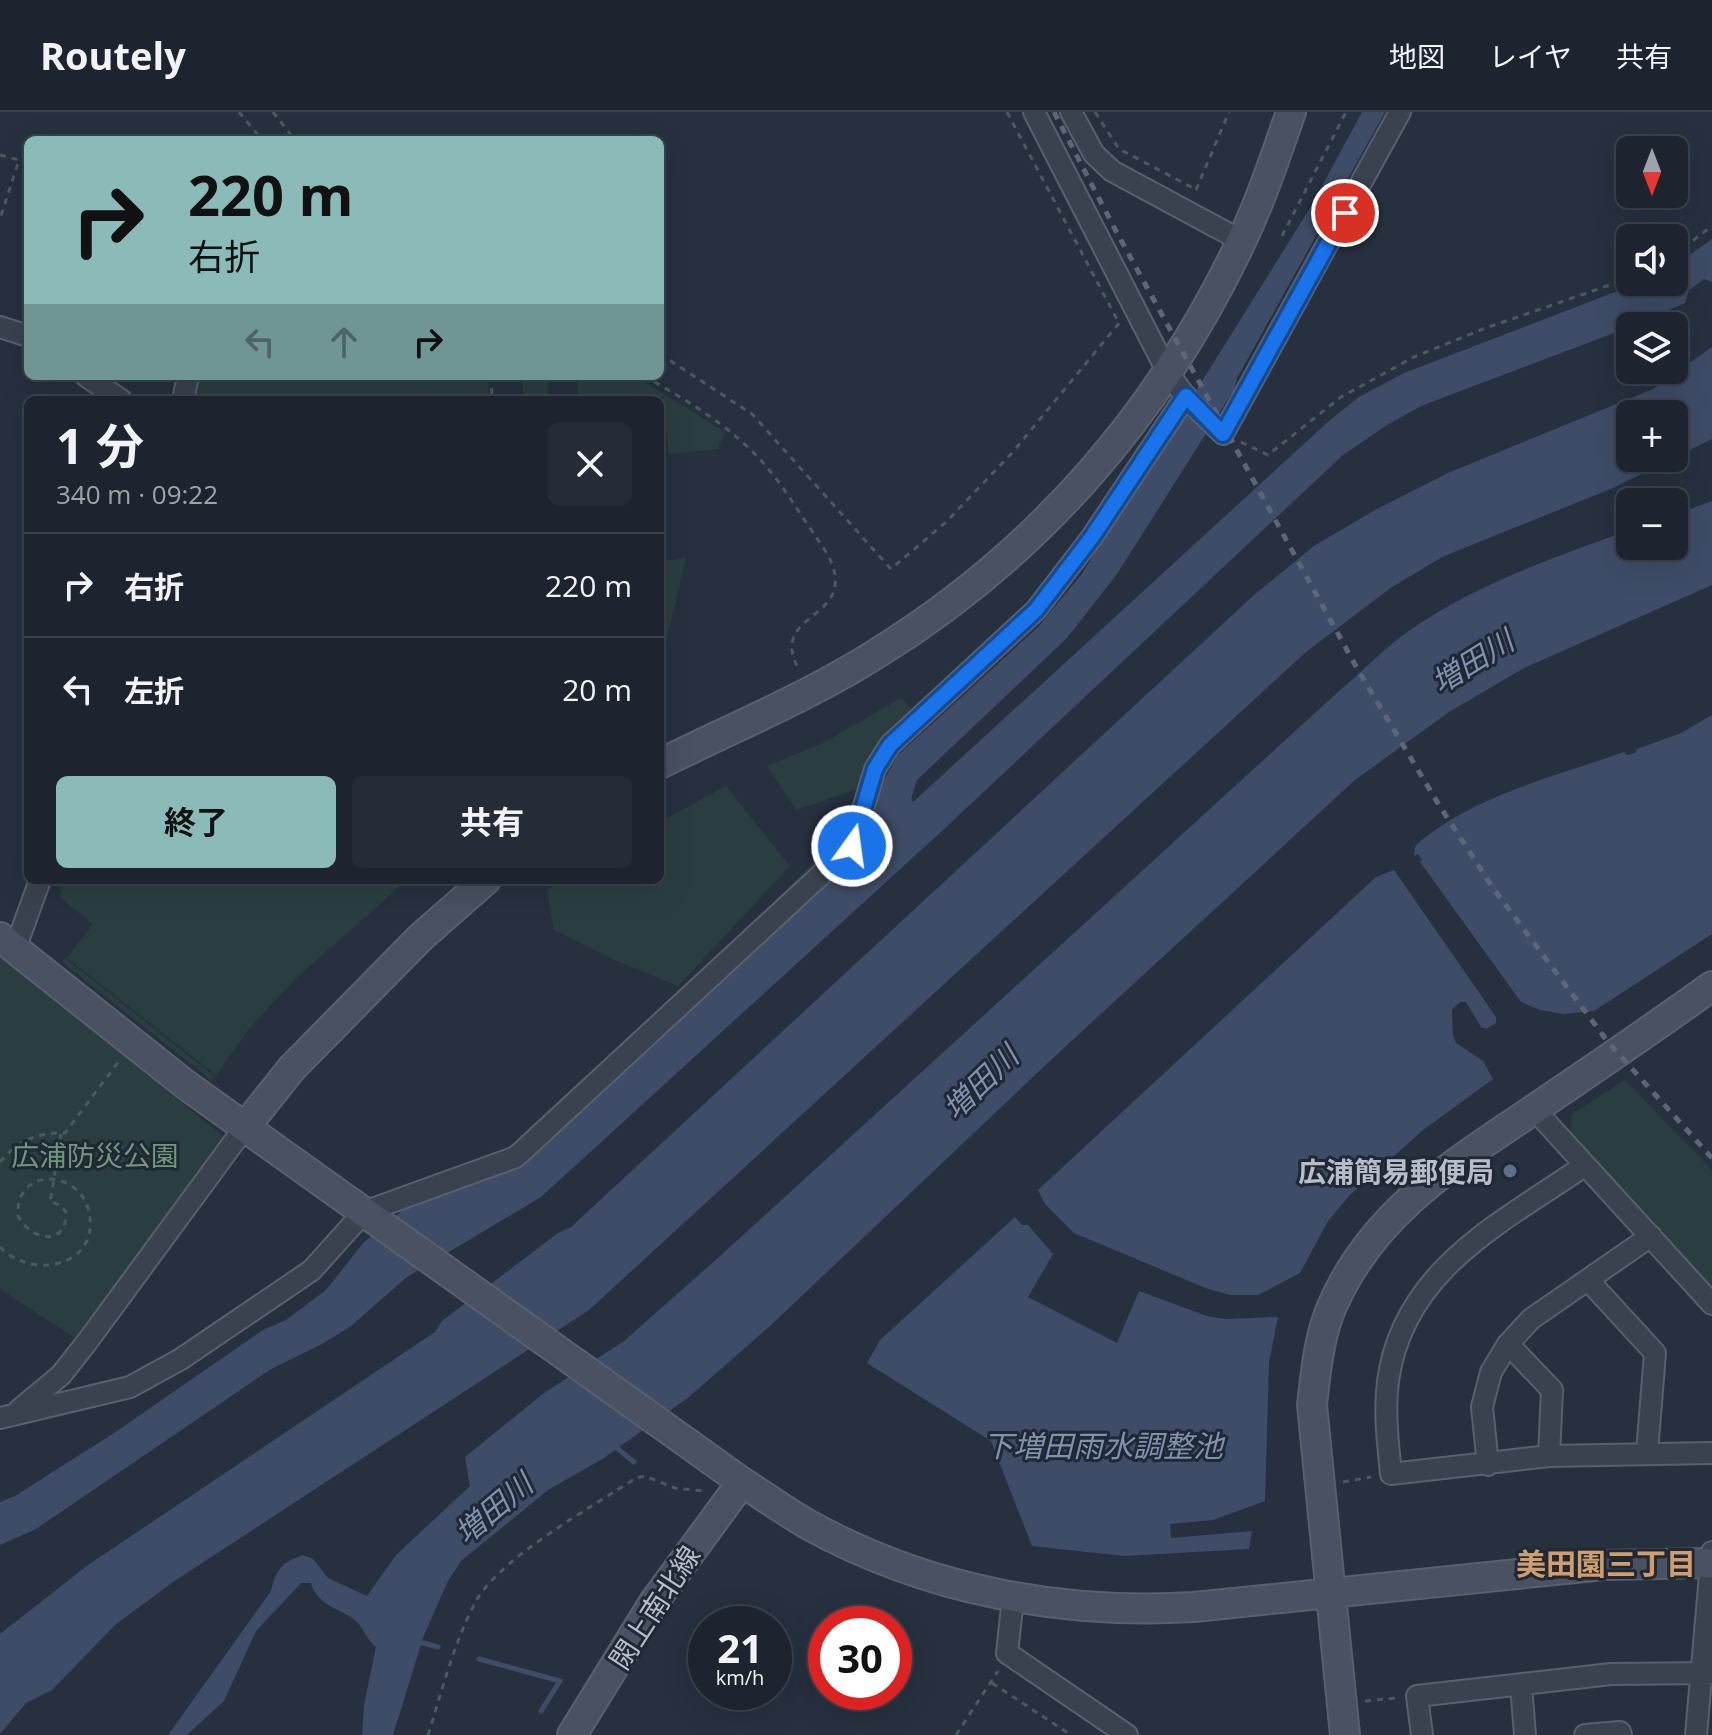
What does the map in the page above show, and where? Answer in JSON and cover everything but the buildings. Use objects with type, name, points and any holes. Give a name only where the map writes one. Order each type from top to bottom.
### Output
[{"type":"street","points":[[1034,112],[1168,373],[1187,398],[1221,432],[1400,112]]},
{"type":"street","points":[[1071,112],[1102,163],[1242,241]]},
{"type":"street","points":[[664,762],[874,656],[942,612],[1082,486],[1137,419],[1196,330],[1242,241],[1291,112]]},
{"type":"street","points":[[0,327],[24,335]]},
{"type":"street","points":[[92,380],[115,396]]},
{"type":"street","points":[[7,1416],[130,1387],[181,1359],[312,1270],[368,1215],[516,1157],[852,846],[875,769],[890,745],[1036,610],[1092,537],[1187,398]]},
{"type":"street","points":[[38,884],[8,943],[186,1085],[742,1482],[809,1524],[905,1569],[1013,1598],[1093,1608],[1147,1609],[1331,1594],[1605,1565],[1712,1559],[1706,1672],[1696,1735]]},
{"type":"street","points":[[7,1416],[61,1375],[292,1068],[421,937],[481,884]]},
{"type":"street","points":[[1345,1735],[1312,1405],[1316,1364],[1333,1304],[1363,1251],[1413,1194],[1712,986]]},
{"type":"street","points":[[1534,1109],[1712,1304]]},
{"type":"street","points":[[1584,1166],[1474,1241],[1429,1282],[1399,1333],[1388,1382],[1387,1430],[1391,1474],[1549,1456],[1712,1453]]},
{"type":"street","points":[[1488,1465],[1482,1407],[1491,1372],[1508,1344],[1531,1319],[1651,1236]]},
{"type":"street","points":[[1588,1280],[1655,1353],[1647,1452]]},
{"type":"street","points":[[1508,1344],[1552,1390],[1549,1456]]},
{"type":"street","name":"閖上南北線","points":[[572,1735],[654,1602],[742,1482]]},
{"type":"street","points":[[1013,1598],[1007,1653],[1127,1735]]},
{"type":"street","points":[[1422,1735],[1417,1696],[1611,1674],[1706,1672]]},
{"type":"street","points":[[1521,1685],[1525,1735]]},
{"type":"street","points":[[1585,1735],[1620,1732],[1621,1735]]},
{"type":"path","points":[[239,112],[259,136]]},
{"type":"path","points":[[273,112],[292,136]]},
{"type":"path","points":[[1007,112],[1119,323]]},
{"type":"path","points":[[1095,112],[1119,149],[1197,190]]},
{"type":"path","points":[[1187,212],[1229,112]]},
{"type":"path","points":[[1282,236],[1346,112]]},
{"type":"path","points":[[0,155],[19,160],[0,219]]},
{"type":"path","points":[[1688,244],[1712,226]]},
{"type":"path","points":[[1221,432],[1268,455],[1341,397],[1414,357],[1483,329],[1616,283]]},
{"type":"path","points":[[664,357],[752,414],[891,569],[946,522],[1012,453],[1133,305]]},
{"type":"path","points":[[650,380],[727,429],[770,470],[832,562],[836,582],[834,593],[828,604],[799,626],[793,649],[796,664],[811,689]]},
{"type":"path","points":[[0,1162],[17,1145],[32,1137],[65,1133],[127,1051]]},
{"type":"path","points":[[0,1247],[11,1257],[35,1266],[64,1262],[81,1249],[90,1228],[86,1203],[72,1185],[54,1179],[34,1182],[19,1199],[18,1216],[22,1224],[39,1236],[57,1234],[66,1221],[64,1209],[50,1202],[54,1179],[61,1133]]},
{"type":"path","points":[[1337,1483],[1391,1474]]},
{"type":"path","points":[[428,1735],[458,1645],[477,1601],[499,1572],[636,1478],[645,1476],[675,1488],[704,1491]]},
{"type":"path","points":[[956,1735],[992,1683],[1007,1653]]},
{"type":"path","points":[[992,1683],[1071,1735]]},
{"type":"path","points":[[1362,1701],[1417,1696]]},
{"type":"green space","points":[[192,380],[488,380],[489,396],[190,396]]},
{"type":"green space","points":[[522,380],[547,380],[549,396],[524,396]]},
{"type":"green space","points":[[577,380],[641,380],[725,432],[718,449],[669,454],[664,396],[578,396]]},
{"type":"green space","points":[[686,558],[664,650],[664,561]]},
{"type":"green space","points":[[901,698],[916,714],[866,765],[857,793],[855,790],[796,810],[767,766],[823,743]]},
{"type":"green space","points":[[726,786],[790,866],[678,986],[554,930],[547,890],[557,884],[664,884],[664,820]]},
{"type":"green space","points":[[851,828],[849,841],[682,994],[834,842]]},
{"type":"green space","points":[[60,884],[402,884],[295,979],[248,1030],[216,1075],[67,958],[93,924],[59,897]]},
{"type":"green space","name":"広浦防災公園","points":[[0,956],[224,1137],[75,1338],[0,1289]]},
{"type":"green space","points":[[65,958],[214,1076],[211,1080],[62,962]]},
{"type":"green space","points":[[1625,1080],[1712,1170],[1712,1292],[1570,1134],[1572,1114]]},
{"type":"water","points":[[1362,112],[1385,112],[1237,378],[1235,388],[1117,574],[1067,638],[917,780],[911,799],[913,802],[1330,420],[1359,397],[1404,373],[1616,292],[1616,296],[1687,296],[1685,303],[1664,312],[1616,312],[1616,332],[1421,406],[1343,455],[942,831],[541,1197],[407,1277],[351,1326],[271,1369],[36,1529],[0,1545],[0,1502],[15,1496],[117,1431],[263,1330],[286,1320],[326,1290],[363,1243],[403,1210],[516,1168],[869,844],[879,789],[898,755],[1038,627],[1081,575],[1310,208]]},
{"type":"water","points":[[1712,239],[1712,282],[1704,279],[1688,293],[1688,256]]},
{"type":"water","points":[[1712,347],[1712,439],[1688,451],[1688,400],[1626,400],[1660,384],[1688,384],[1688,364]]},
{"type":"water","points":[[1616,404],[1616,472],[1646,472],[1442,557],[1392,587],[1306,652],[589,1310],[173,1582],[115,1625],[52,1690],[26,1703],[0,1734],[0,1634],[88,1565],[435,1332],[442,1321],[558,1233],[571,1227],[1254,595],[1314,546],[1375,510],[1448,473]]},
{"type":"water","name":"増田川","points":[[1712,501],[1712,585],[1524,668],[1449,712],[1355,780],[1052,1059],[770,1326],[689,1397],[604,1458],[548,1490],[461,1561],[448,1581],[424,1635],[393,1735],[362,1735],[364,1705],[376,1647],[356,1621],[324,1602],[311,1583],[301,1583],[256,1631],[224,1701],[187,1735],[168,1735],[271,1591],[275,1577],[285,1564],[303,1555],[313,1559],[328,1578],[367,1596],[396,1555],[470,1486],[465,1457],[544,1393],[624,1341],[1393,643],[1438,612],[1491,584],[1616,535],[1616,560],[1688,560],[1688,510]]},
{"type":"water","points":[[1712,715],[1712,934],[1594,1011],[1564,1014],[1540,1010],[1521,1002],[1420,862],[1422,860],[1418,854],[1414,856],[1415,846],[1461,814],[1487,801],[1624,752],[1627,755],[1635,753],[1637,749],[1681,733]]},
{"type":"water","points":[[1394,870],[1496,1017],[1496,1023],[1486,1029],[1481,1027],[1466,1002],[1460,1002],[1452,1010],[1456,1043],[1483,1061],[1493,1079],[1423,1130],[1349,1196],[1328,1221],[1300,1273],[1258,1295],[1231,1295],[1208,1289],[1074,1233],[1045,1204],[1038,1190],[1376,877]]},
{"type":"water","name":"下増田雨水調整池","points":[[1015,1217],[1022,1225],[1028,1225],[1053,1254],[1028,1297],[1117,1343],[1139,1291],[1207,1316],[1225,1319],[1278,1317],[1269,1362],[1265,1501],[1213,1520],[1170,1524],[1171,1538],[1252,1531],[1249,1549],[1124,1556],[1032,1546],[991,1441],[867,1363],[880,1340]]},
{"type":"waterway","points":[[613,1445],[634,1462]]},
{"type":"waterway","points":[[416,1641],[438,1647]]},
{"type":"waterway","points":[[479,1659],[560,1681],[541,1711]]},
{"type":"railway","points":[[1054,112],[1117,233],[1358,670],[1439,805],[1493,888],[1608,1042],[1712,1158]]},
{"type":"place","name":"広浦簡易郵便局","points":[[1510,1171]]},
{"type":"district","name":"美田園三丁目","points":[[1606,1563]]},
{"type":"route","points":[[852,846],[875,769],[890,745],[1036,610],[1092,537],[1186,396],[1223,434],[1345,213]]}]
